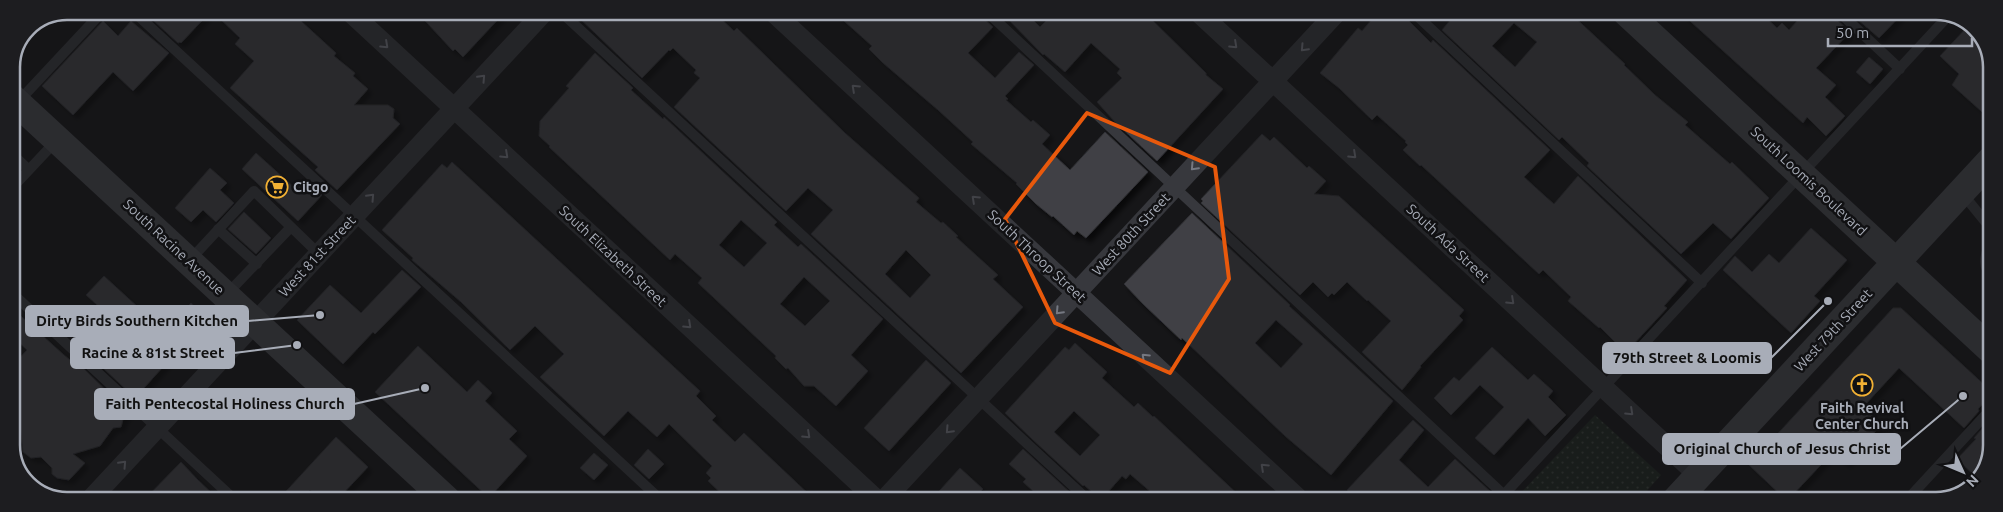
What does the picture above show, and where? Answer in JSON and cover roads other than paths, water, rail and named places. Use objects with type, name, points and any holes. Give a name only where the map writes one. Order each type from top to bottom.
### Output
[{"type":"street","name":"South Elizabeth Street","points":[[359,20],[868,492]]},
{"type":"street","name":"West 81st Street","points":[[97,492],[536,20]]},
{"type":"street","name":"South Throop Street","points":[[782,20],[1291,492]]},
{"type":"street","name":"South Ada Street","points":[[1207,20],[1698,475]]},
{"type":"street","name":"West 80th Street","points":[[891,492],[1330,20]]},
{"type":"street","name":"South Loomis Boulevard","points":[[1635,20],[1983,343]]},
{"type":"street","name":"South Racine Avenue","points":[[20,105],[437,492]]},
{"type":"street","name":"West 79th Street","points":[[1682,492],[1983,169]]},
{"type":"lane","points":[[20,94],[94,20]]},
{"type":"lane","points":[[143,20],[652,492]]},
{"type":"lane","points":[[570,20],[1079,492]]},
{"type":"lane","points":[[995,20],[1175,187],[1496,492]]},
{"type":"lane","points":[[1422,20],[1702,283]]},
{"type":"lane","points":[[1848,20],[1900,69]]},
{"type":"lane","points":[[1508,492],[1944,21]]},
{"type":"lane","points":[[20,180],[57,139]]},
{"type":"lane","points":[[20,162],[29,170]]},
{"type":"lane","points":[[188,261],[254,191],[319,254]]},
{"type":"lane","points":[[1961,192],[1983,219]]},
{"type":"lane","points":[[225,295],[291,227]]},
{"type":"lane","points":[[218,229],[257,264]]},
{"type":"lane","points":[[20,300],[226,492]]},
{"type":"lane","points":[[1914,492],[1983,418]]},
{"type":"place","name":"Citgo","points":[[277,187]]},
{"type":"place","name":"79th Street & Loomis","points":[[1828,301]]},
{"type":"place","name":"Dirty Birds Southern Kitchen","points":[[320,315]]},
{"type":"place","name":"Racine & 81st Street","points":[[297,345]]},
{"type":"place","name":"Faith Revival Center Church","points":[[1862,385]]},
{"type":"place","name":"Faith Pentecostal Holiness Church","points":[[425,388]]},
{"type":"place","name":"Original Church of Jesus Christ","points":[[1963,396]]}]
